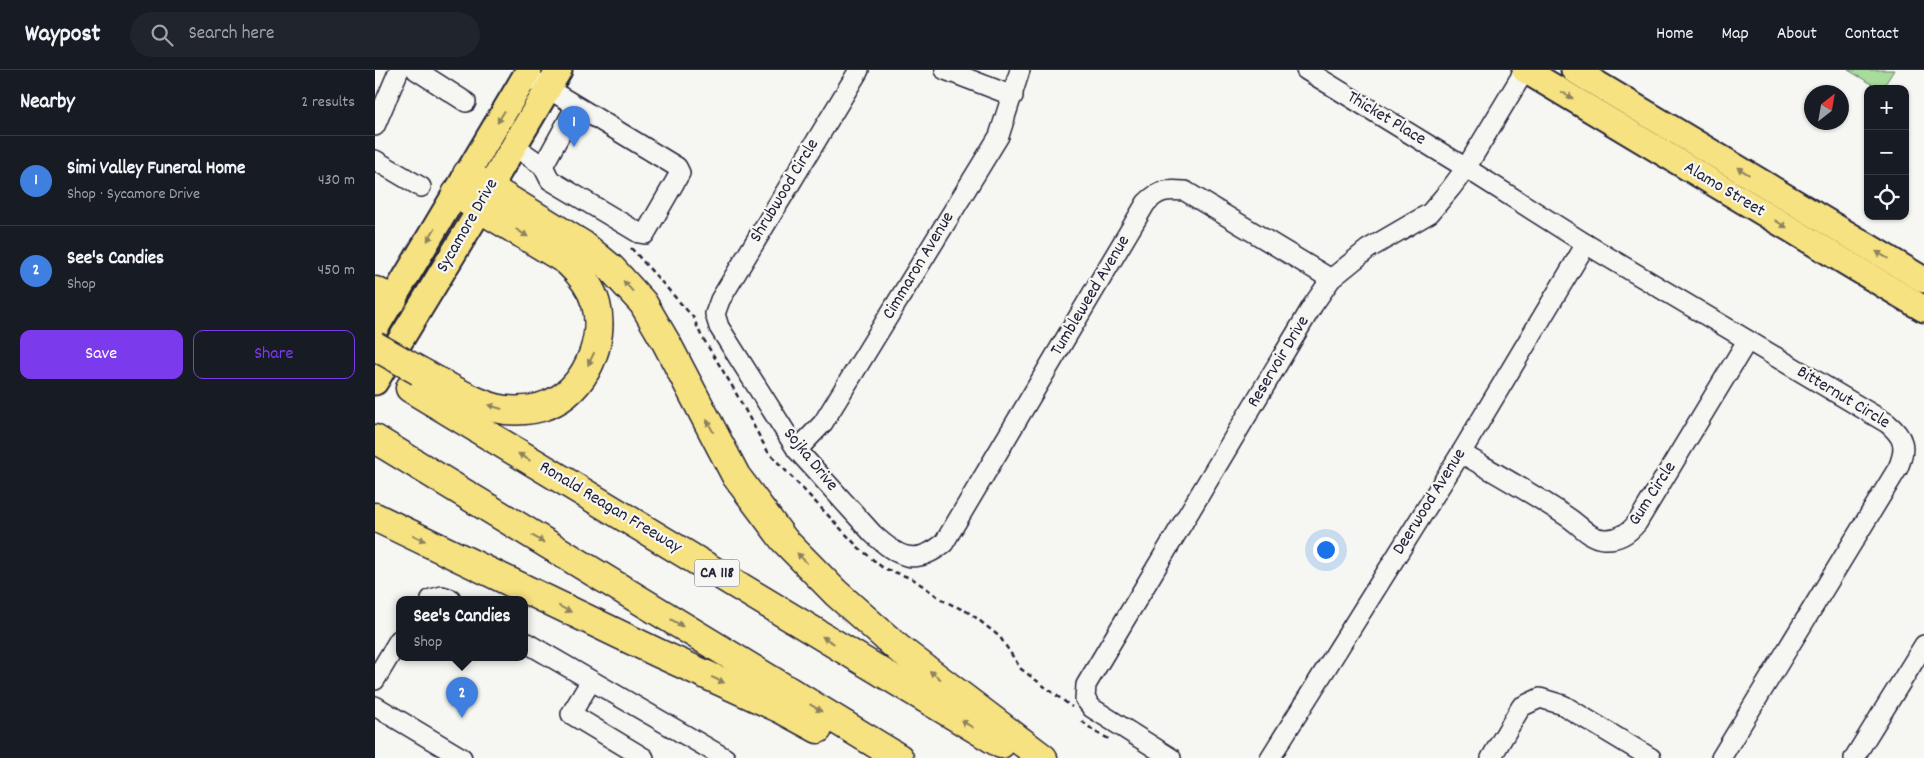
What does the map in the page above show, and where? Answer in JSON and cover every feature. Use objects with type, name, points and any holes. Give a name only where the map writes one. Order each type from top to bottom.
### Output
[{"type":"highway","points":[[461,184],[485,198],[583,245],[611,268],[643,302],[736,476],[784,540],[830,586],[898,648],[1043,758]]},
{"type":"highway","points":[[375,346],[414,379],[482,404],[505,410],[530,409],[548,405],[572,388],[585,371],[594,356],[598,338],[599,321],[596,303],[590,288],[579,272],[567,261],[485,198]]},
{"type":"highway","name":"Ronald Reagan Freeway","points":[[375,367],[414,379],[1024,758]]},
{"type":"highway","points":[[376,446],[504,519],[899,758]]},
{"type":"highway","points":[[375,517],[649,649],[766,702],[875,758]]},
{"type":"main road","name":"Alamo Street","points":[[1525,70],[1924,309]]},
{"type":"main road","name":"Alamo Street","points":[[1575,70],[1924,280]]},
{"type":"main road","name":"Sycamore Drive","points":[[375,330],[384,295],[461,184],[528,73]]},
{"type":"main road","name":"Sycamore Drive","points":[[375,382],[485,198],[553,79]]},
{"type":"street","points":[[375,126],[399,70]]},
{"type":"street","points":[[416,70],[467,102]]},
{"type":"street","name":"Shrubwood Circle","points":[[715,314],[720,300],[859,70]]},
{"type":"street","points":[[945,70],[1013,96]]},
{"type":"street","name":"Cimmaron Avenue","points":[[797,450],[823,423],[999,136],[1020,70]]},
{"type":"street","name":"Thicket Place","points":[[1305,70],[1466,168]]},
{"type":"street","name":"Reservoir Drive","points":[[1171,758],[1092,708],[1085,699],[1086,685],[1313,305],[1331,279],[1368,249],[1430,213],[1466,168],[1525,70]]},
{"type":"street","points":[[514,146],[543,166],[551,180],[645,234],[680,173],[677,167],[576,106],[553,79],[528,73]]},
{"type":"street","points":[[543,166],[576,106]]},
{"type":"street","points":[[375,160],[421,187]]},
{"type":"street","name":"Bitternut Circle","points":[[1466,168],[1586,244],[1887,423],[1897,431],[1903,443],[1903,456],[1893,476],[1721,758]]},
{"type":"street","name":"Tumbleweed Avenue","points":[[913,557],[933,552],[944,543],[1146,203],[1155,194],[1168,190],[1185,191],[1331,279]]},
{"type":"street","name":"Deerwood Avenue","points":[[1270,758],[1461,453],[1586,244]]},
{"type":"street","name":"Sojka Drive","points":[[715,314],[719,327],[797,450],[880,540],[903,556],[913,557]]},
{"type":"street","name":"Gum Circle","points":[[1461,453],[1570,518],[1591,536],[1605,540],[1621,537],[1631,531],[1637,523],[1747,341]]},
{"type":"street","points":[[528,644],[725,758]]},
{"type":"street","points":[[375,680],[396,645]]},
{"type":"street","points":[[1854,758],[1924,645]]},
{"type":"street","points":[[591,681],[571,714],[644,758]]},
{"type":"street","points":[[1491,758],[1521,707],[1540,698],[1563,705],[1651,758]]},
{"type":"street","points":[[375,706],[462,758]]},
{"type":"green space","points":[[1848,70],[1894,70],[1885,85],[1873,85]]},
{"type":"place","name":"Simi Valley Funeral Home","points":[[574,147]]},
{"type":"place","name":"See's Candies","points":[[462,718]]}]
